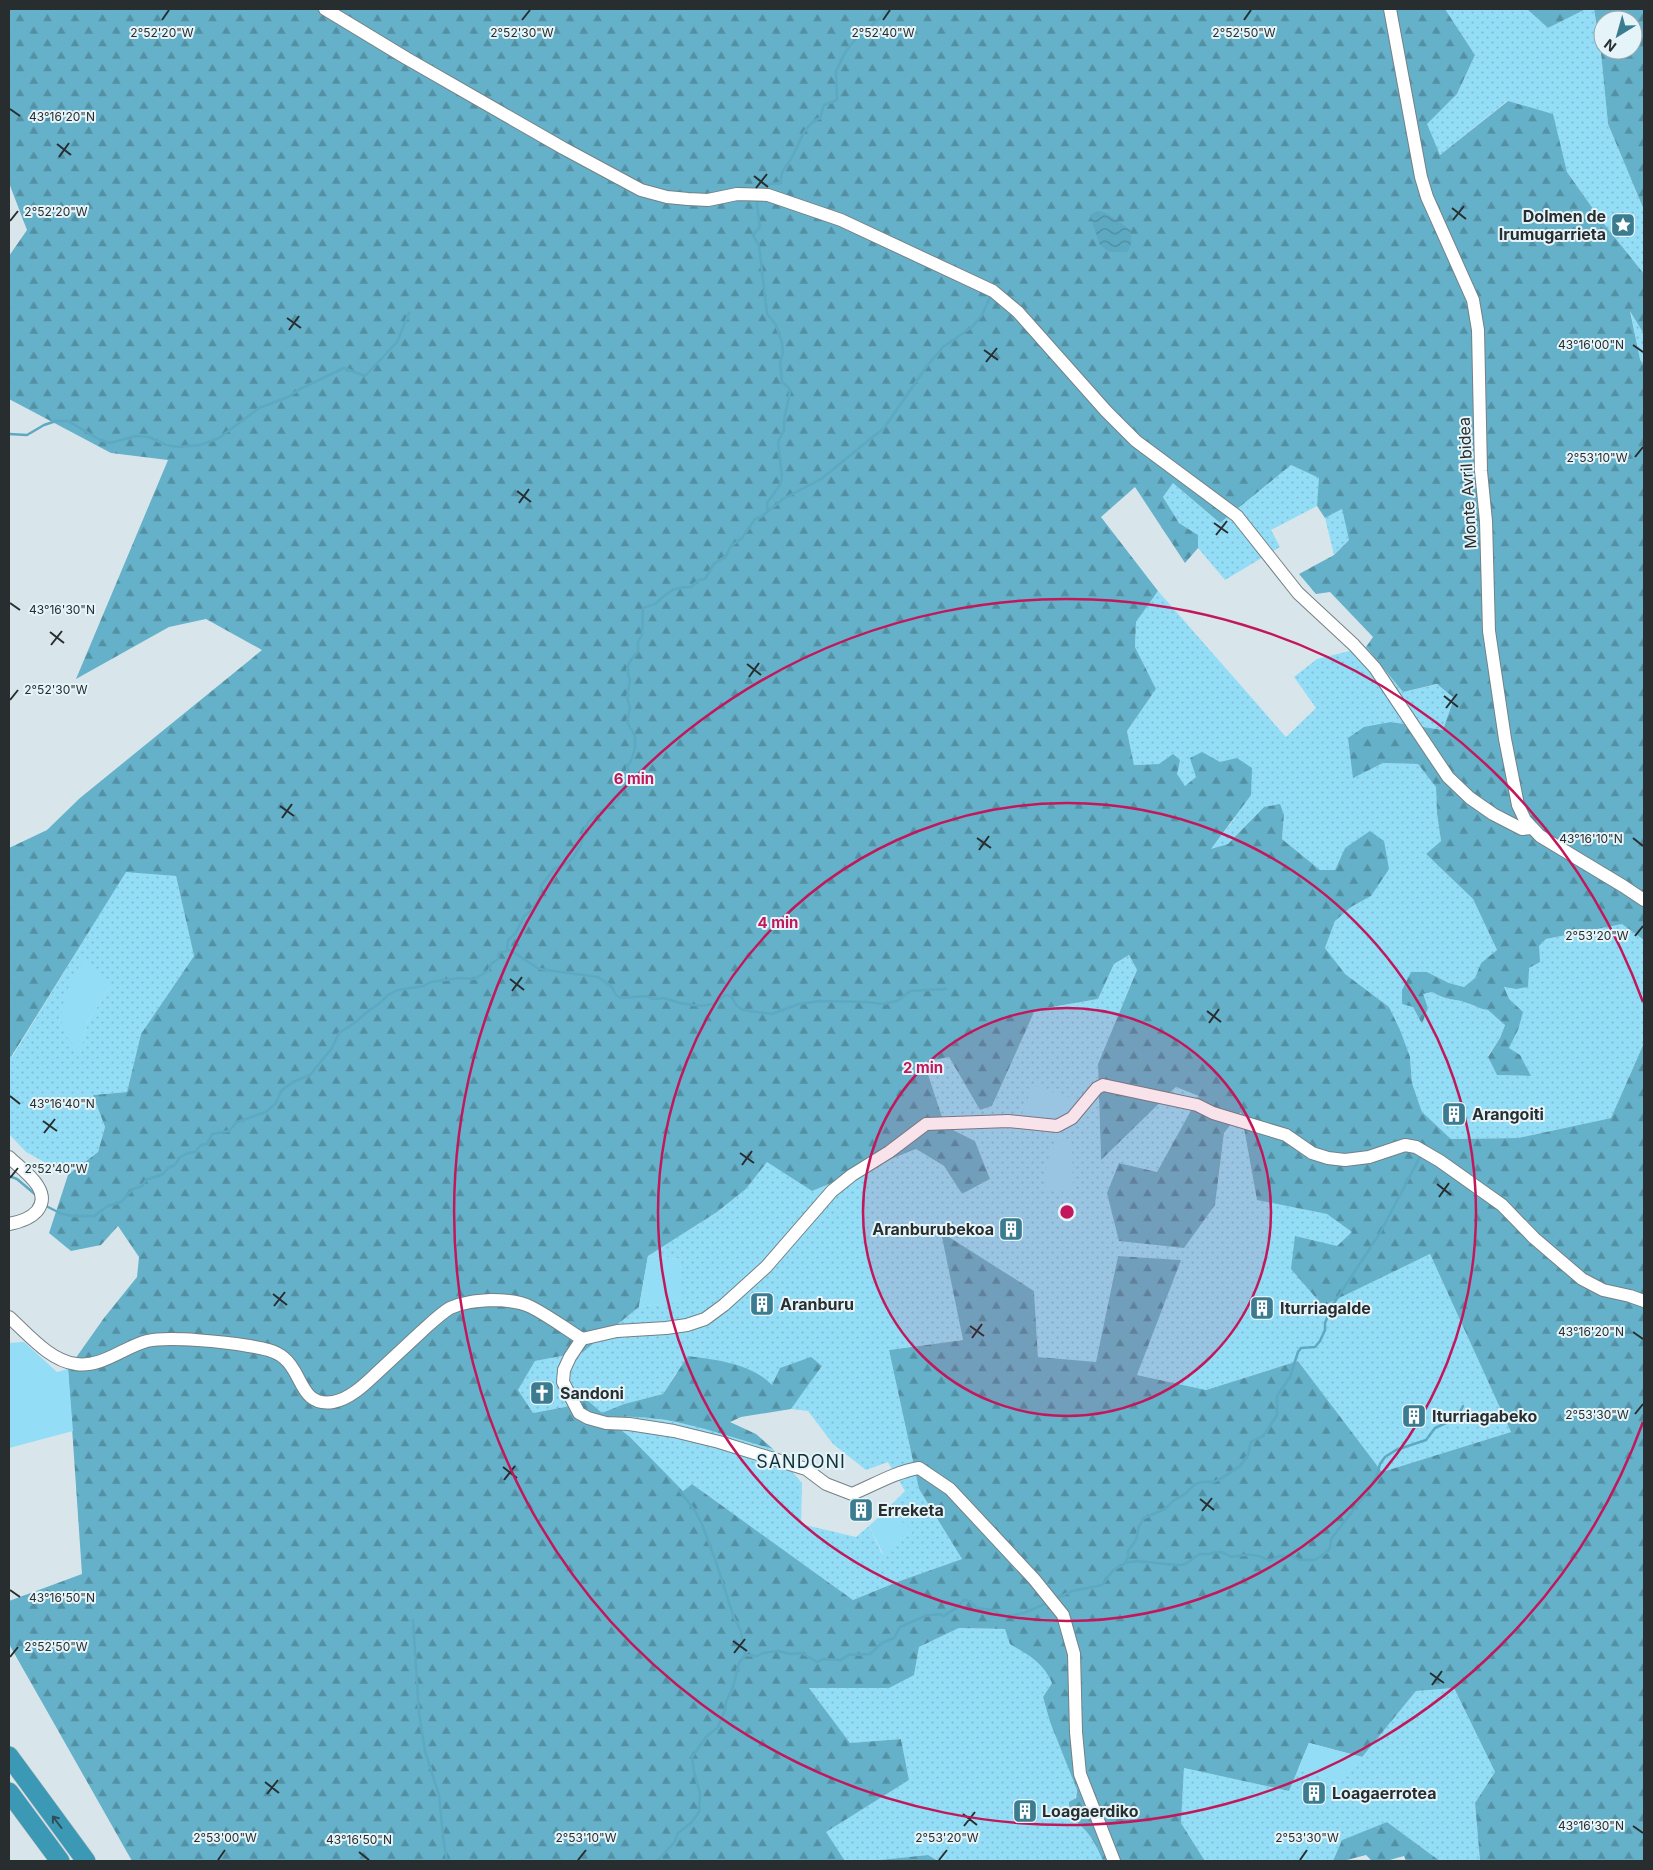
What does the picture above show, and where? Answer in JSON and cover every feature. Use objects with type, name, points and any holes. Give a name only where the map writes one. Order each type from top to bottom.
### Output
[{"type":"highway","points":[[9,1756],[86,1861]]},
{"type":"highway","points":[[9,1792],[60,1861]]},
{"type":"street","points":[[325,9],[406,58],[641,190],[667,197],[708,200],[738,194],[768,195],[841,220],[993,291],[1018,312],[1106,411],[1136,440],[1237,516],[1298,593],[1354,645],[1375,668],[1448,777],[1470,798],[1493,814],[1522,829],[1532,828]]},
{"type":"street","name":"Monte Avril bidea","points":[[1390,9],[1421,177],[1427,197],[1473,300],[1476,312],[1489,631],[1513,785],[1518,805],[1532,828],[1540,836],[1644,900]]},
{"type":"street","points":[[1114,1861],[1080,1774],[1076,1732],[1074,1654],[1063,1615],[1021,1565],[950,1489],[919,1468],[902,1471],[852,1494],[826,1484],[806,1469],[720,1442],[674,1431],[629,1424],[606,1423],[588,1418],[579,1413],[563,1382],[564,1370],[582,1339],[617,1331],[687,1325],[705,1318],[724,1305],[766,1267],[832,1191],[926,1124],[1008,1121],[1056,1126],[1072,1118],[1097,1088],[1103,1085],[1196,1105],[1213,1113],[1286,1136],[1312,1153],[1328,1158],[1345,1160],[1369,1157],[1405,1145],[1416,1147],[1440,1161],[1502,1205],[1534,1238],[1582,1279],[1602,1290],[1644,1301]]},
{"type":"street","points":[[9,1157],[41,1190],[42,1203],[34,1214],[22,1221],[9,1224]]},
{"type":"street","points":[[9,1317],[54,1355],[75,1364],[88,1365],[148,1341],[177,1339],[246,1345],[266,1349],[284,1358],[292,1367],[300,1385],[307,1394],[313,1399],[324,1403],[345,1399],[367,1382],[449,1309],[469,1301],[505,1300],[530,1307],[582,1339]]},
{"type":"shaded area","points":[[1445,9],[1527,9],[1548,28],[1586,9],[1594,9],[1593,60],[1602,60],[1608,124],[1644,210],[1644,274],[1601,220],[1567,172],[1552,114],[1507,101],[1440,155],[1426,124],[1457,94],[1475,55]]},
{"type":"shaded area","points":[[1630,309],[1644,334],[1644,367],[1640,359]]},
{"type":"shaded area","points":[[1291,465],[1320,478],[1317,506],[1271,530],[1280,547],[1225,580],[1198,548],[1198,535],[1179,523],[1163,497],[1173,483],[1220,523]]},
{"type":"shaded area","points":[[1342,509],[1349,540],[1334,555],[1325,518]]},
{"type":"shaded area","points":[[1158,591],[1286,737],[1316,708],[1294,677],[1317,659],[1366,647],[1403,692],[1438,684],[1454,698],[1443,730],[1391,722],[1353,777],[1383,763],[1418,764],[1436,786],[1437,814],[1441,841],[1426,854],[1473,899],[1497,950],[1481,963],[1475,978],[1464,987],[1449,983],[1427,972],[1413,1007],[1422,1024],[1428,1008],[1422,994],[1432,992],[1442,997],[1488,1010],[1505,1024],[1500,1038],[1488,1056],[1497,1075],[1531,1076],[1509,1048],[1518,1030],[1503,987],[1516,989],[1539,946],[1546,939],[1622,923],[1644,940],[1644,1043],[1611,1118],[1518,1138],[1451,1139],[1422,1112],[1412,1083],[1410,1057],[1389,1007],[1344,974],[1325,948],[1335,921],[1351,907],[1371,896],[1345,848],[1335,870],[1320,870],[1282,839],[1284,815],[1264,807],[1228,844],[1210,850],[1235,818],[1196,777],[1185,786],[1174,773],[1163,766],[1134,765],[1127,731],[1156,689],[1135,647],[1136,622]]},
{"type":"shaded area","points":[[126,871],[176,876],[194,956],[141,1034],[127,1092],[93,1095],[105,1127],[98,1152],[68,1175],[26,1152],[9,1134],[9,1055],[12,1057]],"holes":[[[111,986],[88,1021],[80,1052],[62,1014]]]},
{"type":"shaded area","points":[[1129,955],[1137,970],[1098,1064],[1101,1159],[1176,1087],[1200,1096],[1157,1172],[1119,1163],[1215,1205],[1224,1133],[1241,1112],[1257,1199],[1327,1214],[1353,1232],[1337,1246],[1323,1306],[1430,1254],[1511,1432],[1382,1472],[1298,1361],[1206,1390],[1137,1375],[1180,1260],[1118,1256],[1096,1363],[1038,1357],[1034,1291],[942,1233],[963,1340],[889,1350],[919,1489],[962,1559],[853,1600],[692,1484],[683,1491],[630,1437],[606,1417],[644,1417],[699,1426],[773,1449],[802,1483],[801,1524],[856,1537],[869,1526],[882,1554],[912,1532],[887,1509],[905,1491],[888,1462],[866,1470],[833,1444],[808,1411],[791,1409],[822,1366],[772,1385],[676,1373],[663,1394],[624,1404],[601,1414],[586,1399],[565,1407],[533,1413],[518,1390],[535,1361],[583,1352],[639,1307],[681,1301],[680,1259],[648,1256],[717,1212],[746,1189],[767,1161],[812,1191],[916,1149],[944,1166],[962,1194],[990,1179],[975,1141],[945,1126],[924,1062],[949,1057],[980,1110],[992,1106],[1035,1010],[1098,999],[1114,964]]},
{"type":"shaded area","points":[[84,958],[111,986],[88,1021],[80,1053],[67,1037],[62,1017],[65,996]]},
{"type":"shaded area","points":[[1033,1085],[1078,1101],[1060,1119],[1022,1115]]},
{"type":"shaded area","points":[[1058,1135],[1072,1143],[1073,1189],[1045,1191],[1048,1162]]},
{"type":"shaded area","points":[[648,1256],[680,1259],[682,1301],[639,1307]]},
{"type":"shaded area","points":[[24,1342],[57,1372],[68,1369],[73,1431],[9,1448],[9,1343]]},
{"type":"shaded area","points":[[887,1509],[913,1531],[883,1554],[869,1526]]},
{"type":"shaded area","points":[[959,1628],[1005,1629],[1030,1656],[1047,1670],[1052,1683],[1043,1697],[1050,1722],[1077,1790],[1070,1817],[1090,1836],[1103,1861],[938,1861],[928,1855],[870,1861],[845,1861],[825,1832],[909,1780],[901,1739],[850,1743],[809,1688],[841,1687],[914,1675],[919,1647]]},
{"type":"shaded area","points":[[1454,1688],[1495,1772],[1475,1803],[1480,1861],[1440,1861],[1387,1822],[1342,1840],[1333,1861],[1205,1861],[1181,1823],[1184,1768],[1289,1791],[1298,1769],[1341,1782],[1416,1691]]},
{"type":"shaded area","points":[[1309,1743],[1362,1757],[1341,1782],[1298,1769]]},
{"type":"green space","points":[[9,9],[1445,9],[1475,55],[1457,94],[1427,124],[1440,155],[1508,101],[1553,114],[1567,172],[1601,220],[1644,274],[1644,334],[1630,311],[1640,359],[1644,367],[1644,940],[1622,924],[1546,939],[1539,946],[1540,962],[1529,968],[1528,987],[1516,989],[1504,987],[1509,999],[1523,1012],[1518,1030],[1509,1048],[1520,1055],[1531,1076],[1497,1075],[1488,1057],[1500,1038],[1505,1025],[1488,1010],[1442,997],[1432,992],[1423,994],[1428,1008],[1422,1024],[1413,1007],[1402,1004],[1402,990],[1411,972],[1427,972],[1449,983],[1464,987],[1475,978],[1481,963],[1497,950],[1473,899],[1426,854],[1441,841],[1436,787],[1418,764],[1383,763],[1353,778],[1348,738],[1364,727],[1391,722],[1443,730],[1454,698],[1437,684],[1403,692],[1366,647],[1373,637],[1330,592],[1316,594],[1299,574],[1334,555],[1349,540],[1342,509],[1325,518],[1317,506],[1319,478],[1291,465],[1220,523],[1173,483],[1163,497],[1179,523],[1198,535],[1198,548],[1185,563],[1135,487],[1101,517],[1158,591],[1136,622],[1135,647],[1156,689],[1127,731],[1134,765],[1159,764],[1173,754],[1180,760],[1177,774],[1185,786],[1196,777],[1190,758],[1202,752],[1220,762],[1237,758],[1252,768],[1251,795],[1211,849],[1228,844],[1264,807],[1280,804],[1284,815],[1282,839],[1320,870],[1335,870],[1345,848],[1370,831],[1384,841],[1389,869],[1371,896],[1351,907],[1335,921],[1325,948],[1345,974],[1389,1007],[1410,1057],[1412,1083],[1422,1112],[1451,1139],[1518,1138],[1611,1118],[1644,1043],[1644,1861],[1480,1861],[1475,1803],[1495,1772],[1454,1688],[1416,1691],[1362,1757],[1309,1743],[1289,1791],[1184,1768],[1181,1823],[1205,1861],[1103,1861],[1090,1836],[1070,1817],[1069,1802],[1076,1798],[1077,1790],[1050,1722],[1043,1697],[1052,1683],[1048,1676],[1040,1664],[1010,1644],[1005,1629],[959,1628],[919,1647],[914,1675],[889,1688],[809,1688],[850,1743],[901,1739],[909,1780],[826,1832],[845,1861],[132,1861],[9,1644],[9,1601],[82,1574],[68,1369],[104,1318],[137,1277],[139,1257],[118,1226],[101,1245],[71,1251],[49,1233],[68,1175],[98,1152],[105,1127],[93,1095],[127,1092],[141,1034],[194,956],[176,876],[126,872],[11,1057],[9,1055],[9,848],[47,830],[80,798],[262,650],[206,619],[169,627],[76,679],[168,460],[111,453],[9,399],[9,256],[27,230],[9,183]],"holes":[[[1129,955],[1137,970],[1098,1064],[1101,1160],[1176,1087],[1199,1096],[1157,1172],[1119,1163],[1107,1193],[1119,1241],[1184,1248],[1215,1205],[1224,1133],[1241,1112],[1257,1200],[1327,1214],[1352,1232],[1337,1246],[1295,1236],[1291,1269],[1323,1306],[1430,1254],[1511,1432],[1382,1472],[1298,1361],[1206,1390],[1137,1375],[1181,1260],[1118,1256],[1096,1362],[1038,1357],[1034,1291],[941,1232],[963,1340],[889,1350],[919,1489],[962,1559],[853,1600],[692,1484],[683,1491],[630,1437],[606,1418],[649,1418],[670,1421],[691,1425],[773,1449],[756,1434],[730,1422],[741,1417],[791,1409],[822,1366],[811,1357],[780,1368],[772,1385],[764,1378],[744,1367],[688,1356],[663,1394],[624,1404],[602,1413],[586,1399],[565,1407],[533,1413],[518,1390],[535,1361],[583,1352],[639,1307],[648,1256],[717,1212],[746,1189],[767,1162],[812,1191],[916,1149],[944,1166],[962,1194],[990,1179],[975,1141],[945,1126],[924,1062],[949,1057],[980,1110],[992,1106],[1035,1010],[1098,999],[1114,964]]]},
{"type":"green space","points":[[1527,9],[1586,9],[1548,28]]},
{"type":"green space","points":[[1594,9],[1644,9],[1644,210],[1608,124],[1602,60],[1643,60],[1643,10]]},
{"type":"green space","points":[[1387,1822],[1440,1861],[1406,1861],[1404,1856],[1386,1861],[1372,1861],[1366,1855],[1343,1861],[1333,1861],[1342,1840]]},
{"type":"green space","points":[[928,1855],[938,1861],[870,1861]]},
{"type":"water","points":[[1097,211],[1109,215],[1130,230],[1131,242],[1127,252],[1109,252],[1100,245],[1091,219],[1092,214]]},
{"type":"waterway","points":[[761,189],[768,185],[781,183],[783,170],[791,159],[805,131],[814,121],[820,118],[824,105],[837,100],[836,71],[846,51],[888,9]]},
{"type":"waterway","points":[[758,200],[760,227],[753,235],[759,246],[767,314],[776,325],[782,343],[783,353],[780,363],[782,382],[789,388],[790,392],[784,420],[784,430],[778,442],[782,477],[780,485],[767,503],[768,511]]},
{"type":"waterway","points":[[507,949],[508,940],[515,934],[524,916],[540,898],[541,886],[554,869],[573,858],[581,845],[584,830],[589,821],[598,812],[617,802],[628,779],[627,766],[631,761],[635,748],[635,736],[627,722],[630,707],[627,698],[630,680],[627,670],[629,663],[638,651],[638,642],[642,635],[643,608],[655,604],[667,593],[675,589],[691,587],[699,580],[705,579],[714,564],[726,556],[731,546],[742,538],[755,519],[761,517],[783,499],[821,479],[884,428],[927,366],[943,347],[972,327],[982,315],[991,295]]},
{"type":"waterway","points":[[9,434],[27,435],[44,425],[56,421],[68,421],[100,440],[110,443],[136,436],[149,437],[166,445],[179,447],[200,445],[219,438],[259,408],[288,397],[300,389],[344,368],[365,376],[397,342],[409,313]]},
{"type":"waterway","points":[[44,1205],[62,1214],[94,1216],[108,1206],[121,1202],[133,1189],[142,1186],[146,1180],[163,1174],[168,1168],[175,1165],[179,1158],[188,1153],[195,1152],[201,1145],[207,1144],[212,1134],[229,1131],[237,1122],[266,1112],[276,1103],[281,1091],[293,1082],[310,1075],[332,1048],[339,1033],[356,1022],[388,995],[398,990],[423,986],[431,982],[460,978],[475,979],[489,970],[491,964],[498,959],[499,953],[510,950],[539,969],[598,977],[611,986],[616,995],[621,998],[646,996],[653,999],[664,998],[700,1006],[714,1004],[725,995],[731,996],[737,1006],[743,1010],[772,1014],[799,1004],[820,1001],[883,1004],[897,1001],[910,991],[946,989]]},
{"type":"waterway","points":[[1056,1598],[1073,1591],[1102,1585],[1113,1571],[1123,1565],[1128,1558],[1128,1551],[1136,1540],[1139,1526],[1144,1518],[1165,1509],[1195,1484],[1214,1482],[1240,1466],[1248,1455],[1251,1442],[1263,1436],[1277,1415],[1277,1396],[1290,1377],[1298,1352],[1301,1348],[1315,1347],[1320,1341],[1332,1306],[1380,1233],[1421,1155]]},
{"type":"waterway","points":[[9,1176],[17,1179],[36,1195]]},
{"type":"waterway","points":[[1127,1563],[1137,1561],[1181,1565],[1199,1554],[1219,1552],[1231,1557],[1255,1555],[1270,1561],[1279,1556],[1292,1556],[1300,1560],[1315,1560],[1330,1548],[1331,1539],[1368,1491],[1385,1457],[1396,1450],[1426,1440],[1435,1428],[1457,1418],[1463,1406]]},
{"type":"waterway","points":[[679,1490],[702,1524],[734,1618],[741,1631],[745,1655]]},
{"type":"waterway","points":[[657,1861],[674,1843],[678,1833],[691,1823],[699,1812],[700,1793],[692,1757],[706,1737],[718,1727],[733,1687],[739,1663],[745,1655],[757,1656],[763,1653],[778,1651],[790,1654],[802,1653],[817,1662],[823,1659],[841,1660],[848,1655],[870,1654],[882,1643],[894,1638],[900,1627],[925,1616],[939,1614],[944,1616],[964,1600],[970,1601],[977,1608],[993,1610],[1006,1617],[1024,1613],[1045,1604]]},
{"type":"waterway","points":[[413,1620],[419,1713],[425,1751],[439,1795],[447,1861]]},
{"type":"place","name":"Dolmen de Irumugarrieta","points":[[1623,225]]},
{"type":"place","name":"Arangoiti","points":[[1454,1114]]},
{"type":"place","name":"Aranburubekoa","points":[[1011,1229]]},
{"type":"place","name":"Aranburu","points":[[762,1304]]},
{"type":"place","name":"Iturriagalde","points":[[1262,1308]]},
{"type":"place","name":"Sandoni","points":[[542,1393]]},
{"type":"place","name":"Iturriagabeko","points":[[1414,1416]]},
{"type":"place","name":"Erreketa","points":[[861,1510]]},
{"type":"place","name":"Loagaerrotea","points":[[1314,1793]]},
{"type":"place","name":"Loagaerdiko","points":[[1025,1811]]},
{"type":"district","name":"SANDONI","points":[[801,1461]]}]
